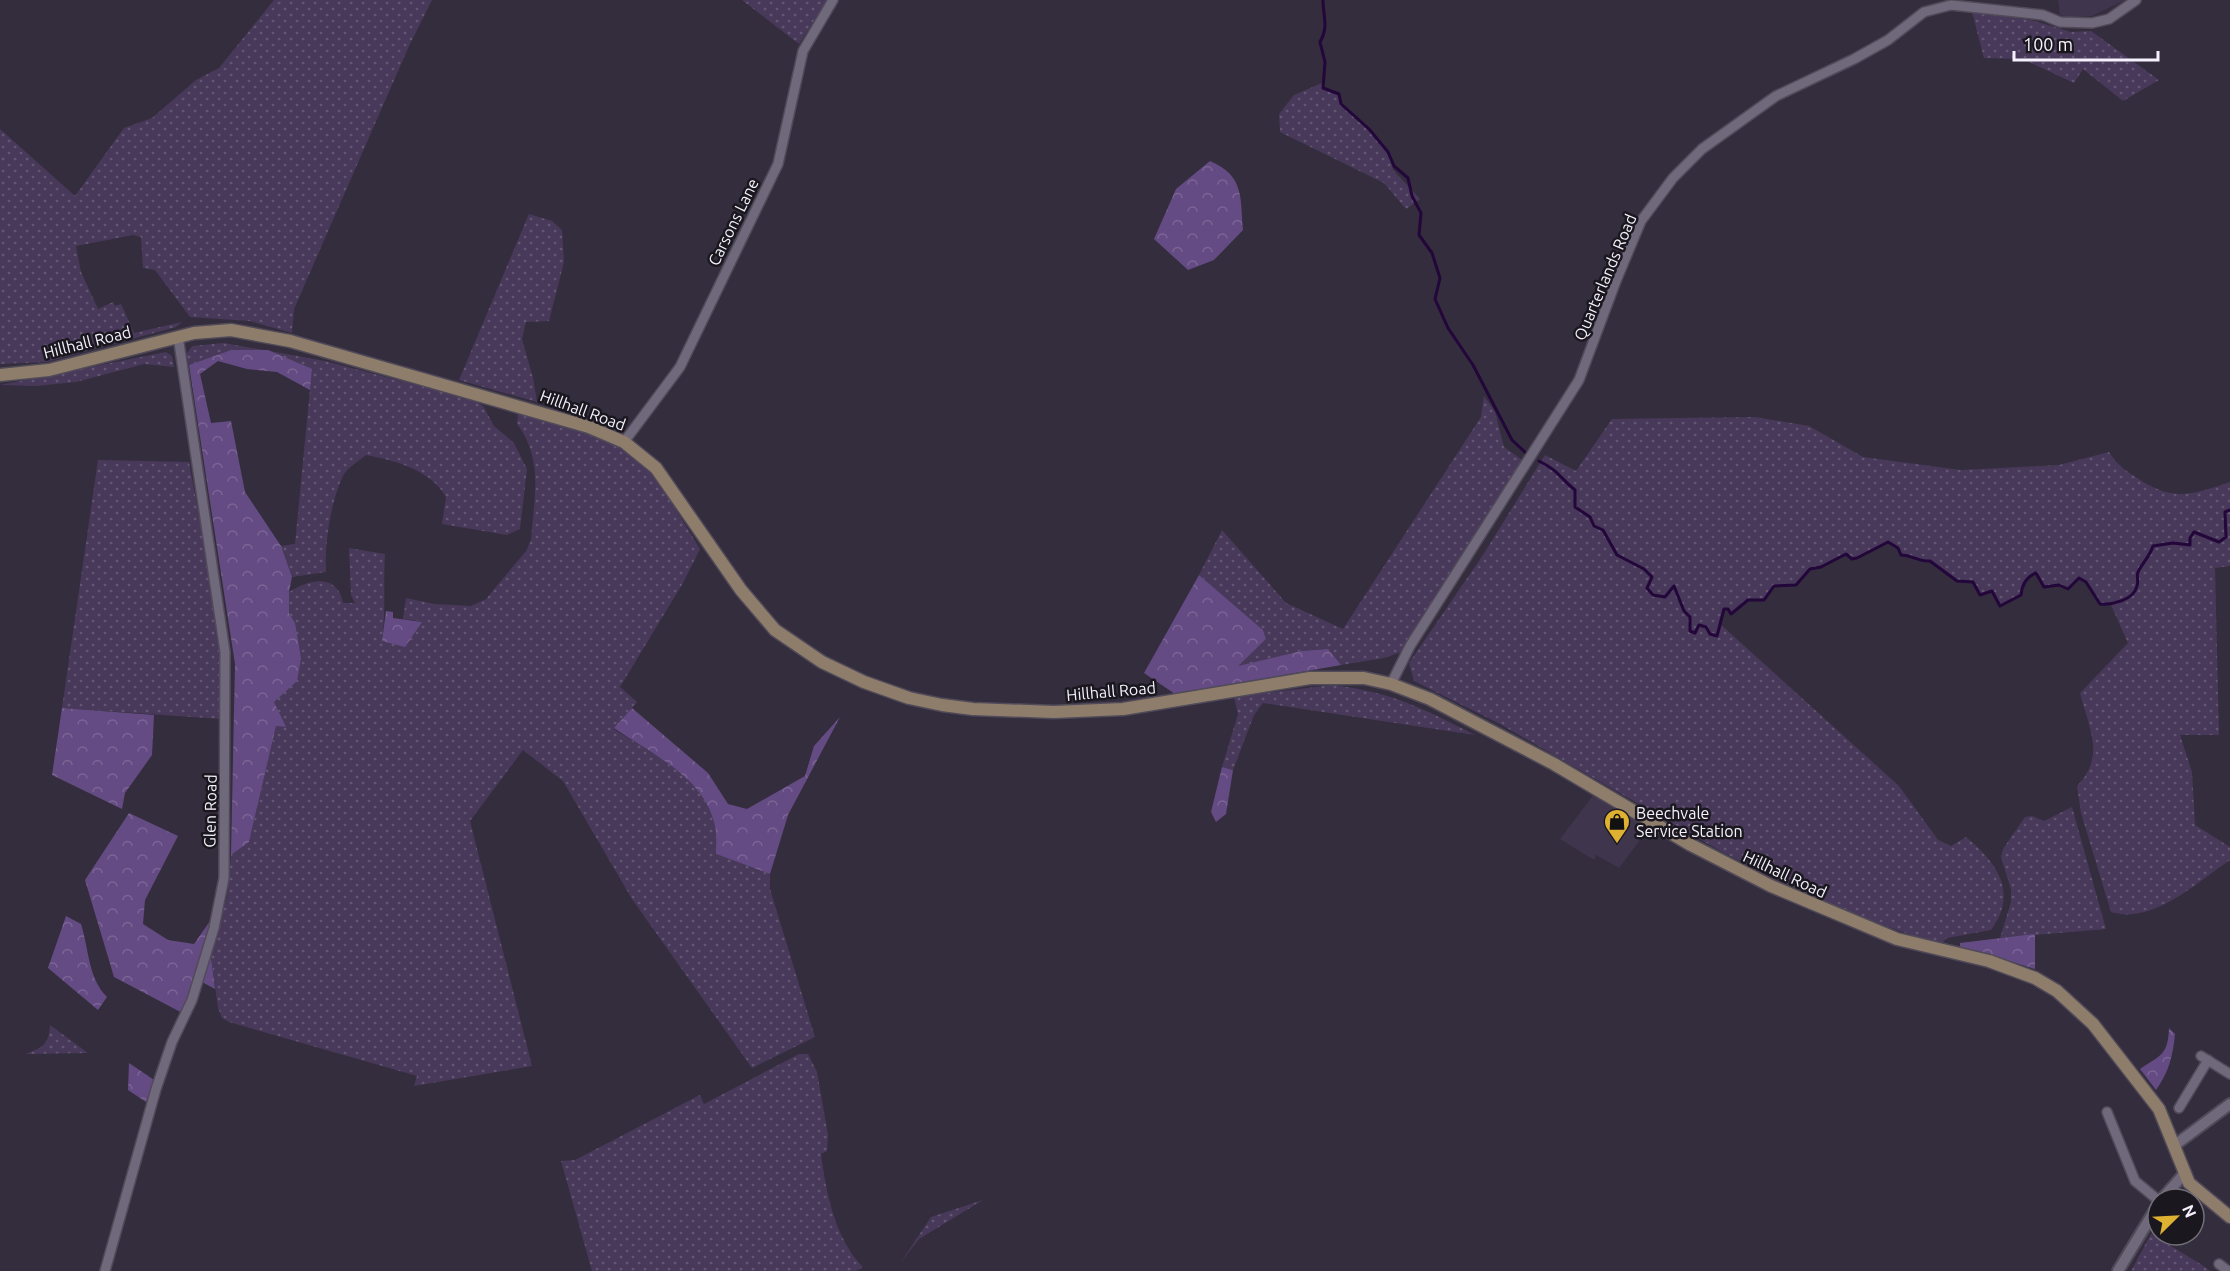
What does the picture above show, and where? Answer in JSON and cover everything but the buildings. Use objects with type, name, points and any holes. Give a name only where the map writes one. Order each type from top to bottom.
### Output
[{"type":"main road","name":"Hillhall Road","points":[[0,375],[49,370],[178,336],[231,330],[267,336],[560,417],[624,442],[650,463],[669,483],[741,590],[775,630],[798,648],[849,676],[909,698],[973,709],[1089,711],[1123,710],[1310,678],[1364,678],[1391,684],[1430,699],[1533,753],[1691,845],[1772,886],[1897,939],[2016,969],[2049,987],[2076,1006],[2119,1056],[2159,1109],[2175,1145],[2184,1174]]},
{"type":"main road","points":[[2184,1174],[2197,1191],[2230,1217]]},
{"type":"street","name":"Carsons Lane","points":[[624,442],[680,367],[778,164],[803,51],[833,0]]},
{"type":"street","name":"Quarterlands Road","points":[[1391,684],[1410,646],[1580,380],[1616,281],[1641,221],[1673,178],[1702,149],[1776,96],[1854,59],[1888,40],[1924,12],[1937,7],[1951,5],[2043,15],[2061,22],[2092,23],[2109,19],[2136,0]]},
{"type":"street","name":"Glen Road","points":[[105,1271],[156,1089],[172,1042],[192,1000],[214,928],[224,878],[225,652],[178,336]]},
{"type":"street","points":[[2179,1108],[2204,1058],[2230,1074]]},
{"type":"street","points":[[2175,1145],[2230,1104]]},
{"type":"street","points":[[2107,1112],[2135,1181],[2146,1189]]},
{"type":"street","points":[[2172,1187],[2184,1174]]},
{"type":"street","points":[[2118,1271],[2146,1225]]},
{"type":"street","points":[[2219,1264],[2228,1271]]},
{"type":"shaded area","points":[[274,0],[432,0],[409,46],[294,309],[292,333],[250,321],[190,317],[155,270],[143,268],[141,237],[133,235],[76,246],[81,272],[98,309],[113,302],[115,306],[121,304],[134,333],[182,322],[176,327],[46,362],[0,364],[0,129],[75,196],[124,128],[152,118],[196,80],[219,68]]},
{"type":"shaded area","points":[[742,0],[827,0],[799,44]]},
{"type":"shaded area","points":[[2058,0],[2125,0],[2092,16],[2069,17],[2060,15]]},
{"type":"shaded area","points":[[1972,12],[2031,20],[2071,32],[2091,31],[2159,80],[2123,101],[2083,69],[2074,83],[2023,59],[1984,58]]},
{"type":"shaded area","points":[[1322,83],[1323,88],[1341,96],[1341,104],[1381,143],[1388,152],[1393,170],[1420,199],[1406,209],[1384,183],[1280,132],[1279,114],[1294,95]]},
{"type":"shaded area","points":[[529,214],[552,221],[562,230],[564,262],[549,321],[526,322],[522,339],[537,402],[459,380]]},
{"type":"shaded area","points":[[224,343],[325,361],[474,400],[483,406],[494,426],[514,443],[527,469],[520,529],[507,535],[442,524],[446,497],[431,480],[400,463],[366,455],[346,471],[338,488],[329,524],[326,572],[292,577],[281,546],[295,544],[312,369],[231,350],[189,365],[186,355],[192,346]]},
{"type":"shaded area","points":[[166,352],[172,356],[174,367],[144,364],[76,382],[36,386],[0,385]]},
{"type":"shaded area","points":[[1484,396],[1495,412],[1504,447],[1525,462],[1401,652],[1384,658],[1341,665],[1327,649],[1301,651],[1236,667],[1266,639],[1263,630],[1199,575],[1222,530],[1286,603],[1343,629],[1481,417]]},
{"type":"shaded area","points":[[518,413],[587,431],[621,446],[635,456],[661,487],[700,549],[683,583],[620,687],[637,702],[614,729],[673,767],[698,791],[708,806],[714,822],[716,854],[770,874],[770,889],[815,1037],[752,1068],[632,899],[563,781],[523,750],[470,821],[532,1066],[414,1086],[417,1076],[229,1022],[222,1018],[218,1008],[211,957],[227,897],[231,855],[249,842],[276,726],[285,727],[274,702],[295,623],[289,613],[289,592],[305,584],[322,581],[335,587],[343,603],[355,603],[351,595],[349,548],[385,554],[382,641],[421,621],[403,619],[406,598],[434,604],[471,606],[486,599],[526,551],[531,540],[535,494],[534,465],[531,451],[517,424]]},
{"type":"shaded area","points":[[1755,417],[1809,426],[1863,457],[1961,470],[2059,465],[2109,452],[2125,470],[2161,491],[2193,493],[2230,482],[2230,566],[2215,568],[2219,735],[2180,735],[2192,772],[2195,825],[2230,847],[2230,860],[2189,890],[2158,907],[2127,914],[2111,912],[2081,813],[2077,786],[2086,775],[2093,753],[2091,730],[2080,693],[2128,643],[2111,605],[2100,604],[2086,582],[2079,578],[2068,589],[2059,585],[2044,587],[2036,573],[2025,581],[2021,595],[2000,606],[1992,591],[1980,595],[1973,582],[1957,581],[1930,561],[1901,555],[1898,548],[1888,542],[1857,558],[1852,559],[1846,554],[1821,567],[1810,569],[1796,585],[1774,586],[1764,600],[1748,600],[1731,614],[1728,609],[1724,610],[1719,623],[1899,786],[1938,840],[1951,846],[1966,837],[1994,867],[2003,890],[2003,903],[1991,930],[1947,938],[1940,945],[1838,909],[1724,853],[1500,724],[1414,681],[1409,663],[1483,555],[1545,455],[1576,471],[1612,419]]},
{"type":"shaded area","points":[[98,460],[189,462],[217,622],[221,719],[62,708]]},
{"type":"shaded area","points":[[1332,685],[1372,692],[1406,702],[1475,735],[1263,703],[1254,715],[1233,770],[1222,767],[1238,714],[1234,697]]},
{"type":"shaded area","points":[[1595,793],[1649,828],[1619,868],[1596,855],[1594,860],[1560,839]]},
{"type":"shaded area","points":[[2072,807],[2106,929],[2000,938],[2011,902],[2011,889],[2001,857],[2003,849],[2025,817],[2032,816],[2044,821]]},
{"type":"shaded area","points":[[50,1025],[88,1053],[25,1054],[44,1044]]},
{"type":"shaded area","points":[[799,1054],[808,1054],[817,1072],[828,1135],[827,1151],[821,1154],[833,1214],[845,1243],[863,1267],[856,1271],[592,1271],[561,1161],[575,1160],[700,1095],[704,1104]]},
{"type":"shaded area","points":[[983,1200],[919,1239],[901,1262],[931,1217]]},
{"type":"shaded area","points":[[2146,1243],[2146,1247],[2172,1247],[2210,1271],[2131,1271]]},
{"type":"green space","points":[[1210,161],[1230,174],[1235,181],[1240,198],[1243,230],[1214,260],[1188,270],[1154,239],[1176,189]]},
{"type":"green space","points":[[231,350],[268,350],[312,369],[310,390],[277,372],[247,369],[218,361],[200,374],[211,423],[231,421],[245,492],[281,546],[292,577],[289,613],[295,623],[301,658],[297,681],[274,702],[286,727],[276,726],[249,842],[231,855],[235,664],[189,365]]},
{"type":"green space","points":[[1199,575],[1263,630],[1266,639],[1238,666],[1301,651],[1328,649],[1341,665],[1175,694],[1144,673]]},
{"type":"green space","points":[[386,611],[393,612],[393,618],[422,622],[405,647],[382,641]]},
{"type":"green space","points":[[62,708],[154,715],[152,755],[125,793],[122,809],[52,775]]},
{"type":"green space","points":[[632,708],[708,773],[728,804],[747,809],[805,776],[814,746],[840,717],[788,815],[770,874],[716,854],[714,822],[708,806],[698,791],[673,767],[614,728]]},
{"type":"green space","points":[[1222,767],[1233,770],[1226,814],[1216,822],[1211,812]]},
{"type":"green space","points":[[129,813],[178,836],[145,900],[143,924],[168,940],[194,944],[210,921],[219,923],[211,957],[215,989],[202,982],[190,1017],[114,977],[85,880]]},
{"type":"green space","points":[[66,916],[81,924],[96,981],[107,997],[98,1010],[48,968]]},
{"type":"green space","points":[[2035,934],[2035,969],[1994,956],[1960,950],[1960,943]]},
{"type":"green space","points":[[2169,1028],[2175,1034],[2172,1056],[2156,1090],[2140,1069],[2165,1049]]},
{"type":"green space","points":[[129,1063],[154,1080],[146,1102],[128,1090]]},
{"type":"waterway","points":[[1323,0],[1325,26],[1320,42],[1325,62],[1323,88],[1339,94],[1341,104],[1369,129],[1388,152],[1394,166],[1408,178],[1412,196],[1421,213],[1419,235],[1432,253],[1440,278],[1435,299],[1448,328],[1473,365],[1512,440],[1527,454]]},
{"type":"waterway","points":[[1539,461],[1555,471],[1575,490],[1575,507],[1590,517],[1594,526],[1603,530],[1617,555],[1644,569],[1652,577],[1647,588],[1653,595],[1665,597],[1674,586],[1684,611],[1690,617],[1690,631],[1695,633],[1699,625],[1706,627],[1710,634],[1717,636],[1724,609],[1728,609],[1731,614],[1748,600],[1764,600],[1774,586],[1796,585],[1810,569],[1821,567],[1846,554],[1852,559],[1857,558],[1888,542],[1898,548],[1901,555],[1930,561],[1957,581],[1973,582],[1980,595],[1992,591],[2000,606],[2021,595],[2025,581],[2036,573],[2044,587],[2059,585],[2068,589],[2079,578],[2086,582],[2100,604],[2110,604],[2127,598],[2135,591],[2138,584],[2138,572],[2153,546],[2173,543],[2190,545],[2190,538],[2194,532],[2219,542],[2226,537],[2225,512],[2230,510]]},
{"type":"place","name":"Beechvale Service Station","points":[[1617,845]]}]
